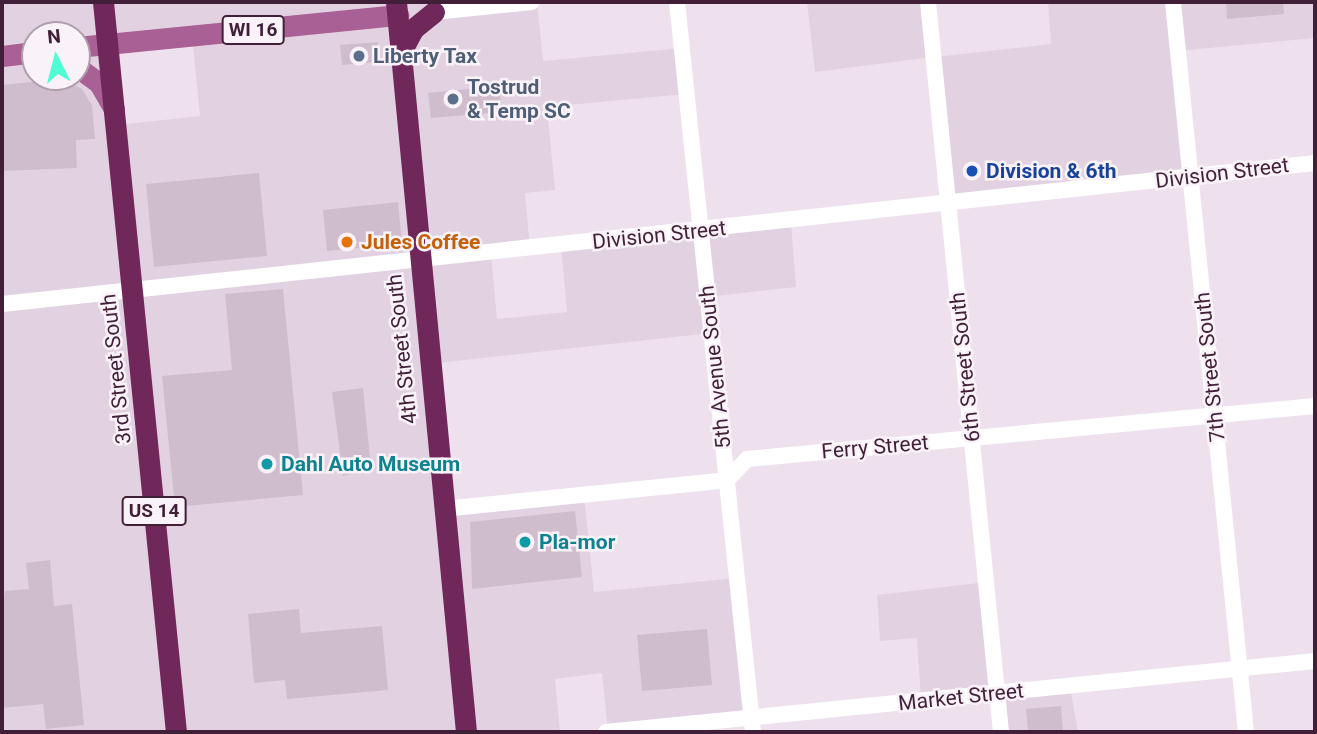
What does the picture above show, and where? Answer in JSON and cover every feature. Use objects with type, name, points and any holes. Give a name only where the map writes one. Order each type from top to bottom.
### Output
[{"type":"highway","name":"3rd Street South","points":[[103,2],[176,732]]},
{"type":"highway","name":"4th Street South","points":[[397,8],[418,261],[466,732]]},
{"type":"highway","points":[[401,52],[413,29],[434,12]]},
{"type":"main road","name":"WI 16","points":[[108,44],[397,8]]},
{"type":"main road","points":[[91,46],[108,44]]},
{"type":"main road","points":[[2,56],[21,57]]},
{"type":"main road","points":[[2,67],[21,61]]},
{"type":"main road","points":[[91,77],[99,83],[115,111]]},
{"type":"street","points":[[434,12],[531,2]]},
{"type":"street","name":"5th Avenue South","points":[[677,2],[752,725]]},
{"type":"street","name":"6th Street South","points":[[928,2],[1002,732]]},
{"type":"street","name":"7th Street South","points":[[1173,2],[1246,732]]},
{"type":"street","name":"Division Street","points":[[2,304],[948,205],[1315,163]]},
{"type":"street","name":"Ferry Street","points":[[727,480],[747,459],[1214,413],[1315,406]]},
{"type":"street","points":[[443,509],[727,480]]},
{"type":"street","name":"Market Street","points":[[606,732],[752,725],[998,693],[1315,661]]},
{"type":"shaded area","points":[[2,2],[537,2],[543,61],[682,48],[686,94],[547,107],[555,190],[525,193],[530,249],[491,253],[497,319],[567,312],[561,246],[791,221],[796,287],[707,297],[711,333],[429,364],[443,509],[584,495],[594,592],[737,578],[751,718],[608,732],[602,673],[555,679],[560,732],[2,732]],"holes":[[[192,36],[200,116],[117,125],[108,44]]]},
{"type":"shaded area","points":[[807,2],[928,2],[934,57],[1051,44],[1048,2],[1314,2],[1315,38],[1178,51],[1191,176],[948,205],[933,57],[815,72]]},
{"type":"shaded area","points":[[987,582],[998,693],[1070,686],[1078,732],[1001,732],[998,694],[921,701],[917,638],[880,641],[877,595]]},
{"type":"building","points":[[1226,2],[1283,2],[1284,14],[1227,19]]},
{"type":"building","points":[[378,42],[379,62],[342,65],[340,45]]},
{"type":"building","points":[[21,83],[21,91],[83,91],[92,105],[95,139],[76,140],[77,168],[2,171],[2,85]]},
{"type":"building","points":[[499,86],[502,112],[431,118],[428,93]]},
{"type":"building","points":[[259,173],[267,256],[154,267],[146,184]]},
{"type":"building","points":[[398,202],[402,244],[327,251],[323,210]]},
{"type":"building","points":[[283,289],[303,495],[175,507],[162,376],[232,370],[225,294]]},
{"type":"building","points":[[363,388],[371,468],[343,476],[332,392]]},
{"type":"building","name":"Pla-mor","points":[[575,511],[582,577],[472,589],[470,522]]},
{"type":"building","points":[[50,560],[54,606],[72,604],[84,725],[46,729],[43,704],[2,708],[2,615],[5,591],[29,589],[26,563]]},
{"type":"building","points":[[299,609],[301,633],[382,626],[388,690],[287,699],[285,680],[254,683],[248,614]]},
{"type":"building","points":[[707,629],[712,685],[642,691],[637,635]]},
{"type":"building","points":[[1061,706],[1063,732],[1028,732],[1026,709]]},
{"type":"place","name":"Liberty Tax","points":[[359,56]]},
{"type":"place","name":"Tostrud & Temp SC","points":[[453,99]]},
{"type":"place","name":"Division & 6th","points":[[972,171]]},
{"type":"place","name":"Jules Coffee","points":[[347,242]]},
{"type":"place","name":"Dahl Auto Museum","points":[[267,464]]},
{"type":"place","name":"Pla-mor","points":[[525,542]]}]
